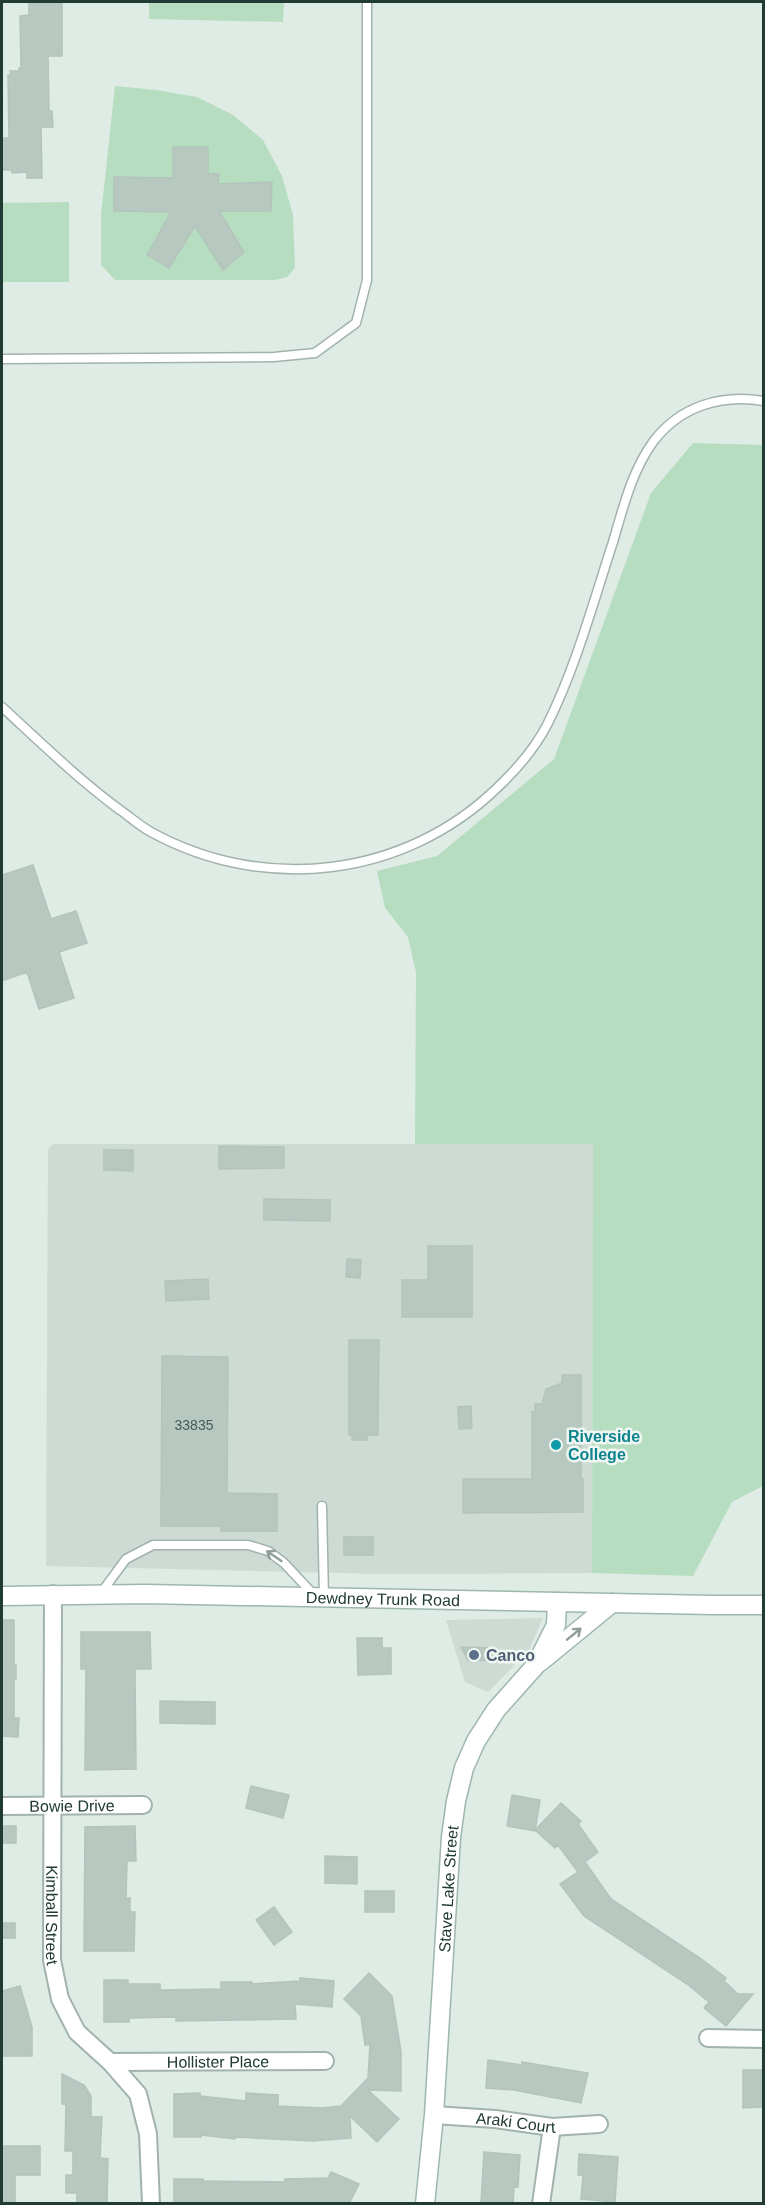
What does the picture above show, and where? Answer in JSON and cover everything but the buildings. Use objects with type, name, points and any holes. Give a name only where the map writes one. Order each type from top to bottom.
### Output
[{"type":"main road","name":"Dewdney Trunk Road","points":[[2,1596],[100,1594],[764,1605]]},
{"type":"main road","name":"Stave Lake Street","points":[[425,2204],[434,2115],[451,1837],[456,1801],[464,1768],[476,1741],[495,1710],[536,1665],[556,1624],[557,1602]]},
{"type":"main road","points":[[536,1665],[612,1603]]},
{"type":"street","name":"Kimball Street","points":[[53,1594],[51,1960],[60,1999],[77,2032],[110,2062],[138,2094],[148,2134],[151,2204]]},
{"type":"street","name":"Bowie Drive","points":[[2,1806],[143,1805]]},
{"type":"street","points":[[708,2038],[764,2039]]},
{"type":"street","name":"Hollister Place","points":[[110,2062],[325,2061]]},
{"type":"street","name":"Araki Court","points":[[434,2115],[495,2119],[552,2127],[598,2124]]},
{"type":"street","points":[[541,2204],[552,2127]]},
{"type":"lane","points":[[2,359],[274,357],[315,353],[356,323],[368,280],[367,2]]},
{"type":"lane","points":[[2,707],[96,792],[149,831],[214,859],[279,870],[312,869],[345,866],[375,859],[405,848],[459,820],[484,800],[507,778],[546,727],[574,663],[632,480],[652,444],[664,428],[698,406],[719,400],[764,401]]},
{"type":"lane","points":[[319,1597],[322,1506]]},
{"type":"lane","points":[[100,1594],[126,1559],[153,1545],[248,1545],[268,1551],[284,1563],[319,1597]]},
{"type":"shaded area","points":[[53,1144],[593,1144],[592,1573],[381,1574],[46,1566],[48,1149]]},
{"type":"shaded area","points":[[543,1618],[529,1650],[488,1692],[465,1682],[446,1620]]},
{"type":"green space","points":[[149,2],[284,2],[283,22],[149,19]]},
{"type":"green space","points":[[115,86],[197,97],[233,115],[263,140],[282,176],[293,215],[295,268],[287,277],[275,280],[115,280],[101,265],[101,215]]},
{"type":"green space","points":[[69,202],[69,282],[2,282],[2,203]]},
{"type":"green space","points":[[693,443],[763,445],[763,1486],[732,1502],[693,1576],[592,1573],[593,1144],[415,1144],[416,972],[408,937],[385,908],[377,871],[437,856],[554,759],[651,493]]},
{"type":"place","name":"Riverside College","points":[[556,1445]]},
{"type":"place","name":"Canco","points":[[474,1655]]}]
